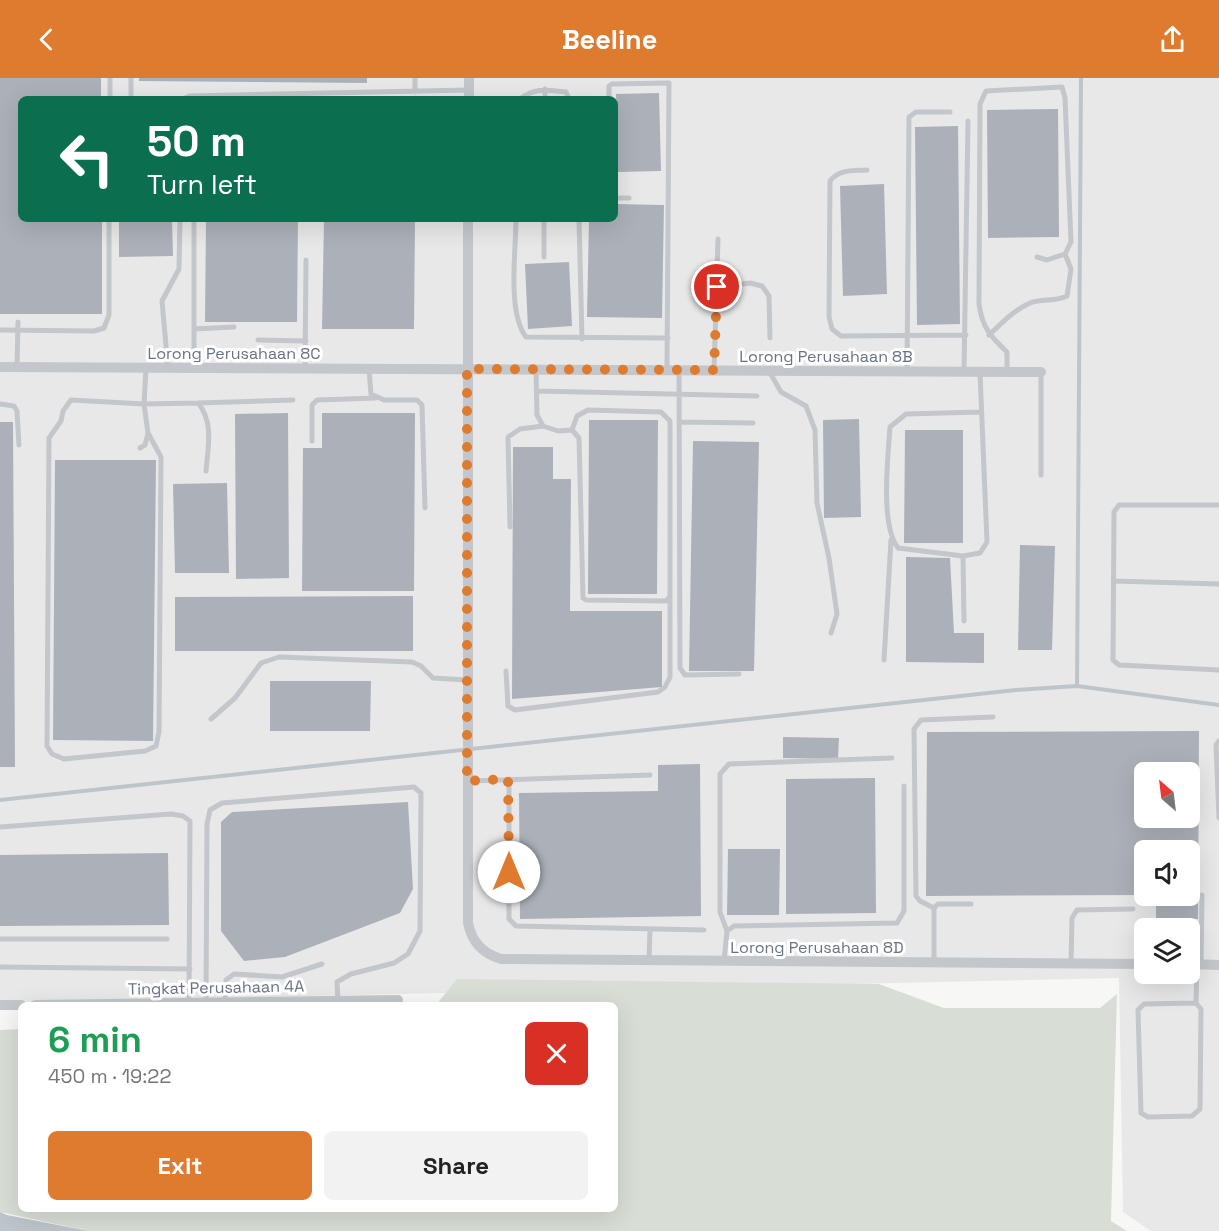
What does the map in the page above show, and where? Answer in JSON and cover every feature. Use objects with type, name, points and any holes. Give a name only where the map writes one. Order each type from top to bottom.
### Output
[{"type":"street","points":[[469,78],[469,95]]},
{"type":"street","points":[[467,781],[468,222]]},
{"type":"street","name":"Lorong Perusahaan 8C","points":[[0,367],[467,369]]},
{"type":"street","name":"Lorong Perusahaan 8B","points":[[467,369],[1041,372]]},
{"type":"street","name":"Lorong Perusahaan 8D","points":[[467,781],[468,923],[471,936],[490,956],[501,959],[649,961],[1134,964]]},
{"type":"street","points":[[1200,964],[1219,964]]},
{"type":"street","name":"Tingkat Perusahaan 4A","points":[[206,1002],[398,1000]]},
{"type":"street","points":[[0,1005],[18,1005]]},
{"type":"lane","points":[[110,78],[110,96]]},
{"type":"lane","points":[[130,96],[131,78]]},
{"type":"lane","points":[[415,78],[415,92]]},
{"type":"lane","points":[[609,96],[609,86],[612,84],[669,83],[668,338],[679,393],[680,668],[685,675],[739,674]]},
{"type":"lane","points":[[1007,372],[1007,352],[989,335],[981,323],[979,304],[980,104],[986,91],[1062,87],[1065,98],[1069,154],[1071,242],[1065,254],[1047,260],[1037,257]]},
{"type":"lane","points":[[524,96],[529,92],[545,89],[566,92],[568,96]]},
{"type":"lane","points":[[545,89],[545,96]]},
{"type":"lane","points":[[189,96],[415,92],[469,95]]},
{"type":"lane","points":[[907,372],[909,117],[916,112],[950,112]]},
{"type":"lane","points":[[964,372],[968,121]]},
{"type":"lane","points":[[867,171],[848,171],[834,175],[830,182],[829,317],[832,329],[841,336],[966,335]]},
{"type":"lane","points":[[618,198],[629,198]]},
{"type":"lane","points":[[0,330],[104,328],[109,315],[109,222]]},
{"type":"lane","points":[[168,368],[162,301],[179,269],[180,222]]},
{"type":"lane","points":[[194,222],[194,368]]},
{"type":"lane","points":[[516,222],[515,312],[520,329],[526,337],[668,338]]},
{"type":"lane","points":[[544,222],[544,257]]},
{"type":"lane","points":[[579,222],[582,339]]},
{"type":"lane","points":[[714,370],[718,239]]},
{"type":"lane","points":[[989,335],[1011,315],[1031,302],[1059,300],[1067,296],[1071,269],[1065,254]]},
{"type":"lane","points":[[305,369],[306,260]]},
{"type":"lane","points":[[717,287],[750,283],[762,286],[769,296],[770,338]]},
{"type":"lane","points":[[17,367],[18,322]]},
{"type":"lane","points":[[194,329],[234,327]]},
{"type":"lane","points":[[258,340],[306,341]]},
{"type":"lane","points":[[146,368],[144,404],[148,433],[161,457],[159,732],[156,746],[145,751],[64,759],[52,754],[47,746],[49,438],[61,421],[63,411],[71,400],[144,404],[293,400]]},
{"type":"lane","points":[[369,369],[371,394],[376,398]]},
{"type":"lane","points":[[536,370],[537,415],[543,426]]},
{"type":"lane","points":[[769,371],[781,392],[806,406],[816,430],[817,503],[830,558],[837,614],[831,633]]},
{"type":"lane","points":[[891,540],[898,548],[963,556],[980,553],[987,542],[980,372]]},
{"type":"lane","points":[[1041,372],[1041,475]]},
{"type":"lane","points":[[537,391],[758,396]]},
{"type":"lane","points":[[312,441],[312,405],[317,400],[376,398],[417,400],[422,405],[424,508]]},
{"type":"lane","points":[[198,403],[207,413],[209,428],[206,471]]},
{"type":"lane","points":[[0,404],[14,406],[17,411],[19,445]]},
{"type":"lane","points":[[506,671],[508,706],[515,710],[658,692],[666,687],[670,677],[670,421],[667,415],[661,412],[588,410],[577,416],[572,430]]},
{"type":"lane","points":[[884,660],[891,540],[886,490],[890,427],[906,414],[980,412]]},
{"type":"lane","points":[[679,422],[753,423]]},
{"type":"lane","points":[[510,527],[508,437],[520,429],[543,426],[558,431],[572,430]]},
{"type":"lane","points":[[572,430],[579,438],[581,454],[583,598],[586,600],[660,602],[666,601],[670,596]]},
{"type":"lane","points":[[140,448],[145,445],[148,433]]},
{"type":"lane","points":[[1219,505],[1119,505],[1114,512],[1113,581],[1113,660],[1119,665],[1219,670]]},
{"type":"lane","points":[[963,556],[963,621]]},
{"type":"lane","points":[[1113,581],[1219,584]]},
{"type":"lane","points":[[212,719],[235,698],[261,663],[279,657],[412,662],[421,666],[433,678],[467,680]]},
{"type":"lane","points":[[934,908],[920,901],[916,896],[914,729],[921,720],[993,717]]},
{"type":"lane","points":[[1219,741],[1216,745],[1219,818]]},
{"type":"lane","points":[[724,961],[728,931],[720,912],[720,774],[729,764],[892,758]]},
{"type":"lane","points":[[467,781],[650,775]]},
{"type":"lane","points":[[508,779],[509,919],[516,926],[704,930]]},
{"type":"lane","points":[[728,931],[734,926],[897,923],[904,911],[904,786]]},
{"type":"lane","points":[[206,1002],[207,824],[210,810],[222,803],[414,787],[421,793],[420,931],[408,954],[394,963],[351,974],[337,982],[338,1000]]},
{"type":"lane","points":[[0,826],[183,816],[190,821],[189,1002]]},
{"type":"lane","points":[[1200,927],[1202,895]]},
{"type":"lane","points":[[934,963],[934,908],[938,904],[972,904]]},
{"type":"lane","points":[[1071,963],[1072,918],[1077,910],[1133,909]]},
{"type":"lane","points":[[649,961],[650,929]]},
{"type":"lane","points":[[0,939],[166,939]]},
{"type":"lane","points":[[225,1002],[226,980],[234,974],[282,977],[322,964]]},
{"type":"lane","points":[[0,967],[190,969]]},
{"type":"lane","points":[[1196,984],[1196,1003],[1201,1010],[1200,1109],[1192,1116],[1148,1117],[1142,1113],[1138,1010],[1144,1004],[1196,1003]]},
{"type":"shaded area","points":[[0,78],[1219,78],[1219,1231],[1151,1231],[1123,1212],[1119,978],[0,1003]]},
{"type":"shaded area","points":[[457,979],[879,984],[944,1008],[1100,1008],[1117,994],[1111,1221],[1127,1231],[88,1231],[0,1212],[0,1030],[18,1029],[18,1212],[618,1212],[618,1002],[438,1002]]},
{"type":"shaded area","points":[[0,1212],[7,1215],[88,1231],[0,1231]]},
{"type":"building","points":[[0,78],[101,78],[101,96],[18,96],[18,222],[102,222],[102,314],[0,314]]},
{"type":"building","points":[[139,78],[367,78],[367,83],[139,81]]},
{"type":"building","points":[[659,93],[661,171],[618,172],[618,96],[616,94]]},
{"type":"building","points":[[1058,109],[1059,237],[988,238],[987,110]]},
{"type":"building","points":[[958,126],[960,324],[917,325],[915,127]]},
{"type":"building","points":[[884,184],[887,294],[843,296],[840,186]]},
{"type":"building","points":[[618,204],[664,205],[662,318],[587,317],[589,222],[618,222]]},
{"type":"building","points":[[119,222],[172,222],[173,256],[119,257]]},
{"type":"building","points":[[206,222],[298,222],[297,322],[205,322]]},
{"type":"building","points":[[324,222],[415,222],[414,329],[322,329]]},
{"type":"building","points":[[569,262],[572,326],[528,329],[525,264]]},
{"type":"building","points":[[288,413],[289,578],[236,579],[235,414]]},
{"type":"building","points":[[322,413],[415,413],[414,591],[302,591],[303,448],[322,448]]},
{"type":"building","points":[[859,419],[861,517],[824,518],[823,420]]},
{"type":"building","points":[[589,420],[658,420],[657,594],[588,594]]},
{"type":"building","points":[[0,422],[13,422],[15,767],[0,767]]},
{"type":"building","points":[[905,430],[963,430],[963,543],[904,543]]},
{"type":"building","points":[[693,441],[759,442],[754,671],[689,671]]},
{"type":"building","points":[[513,447],[553,447],[553,479],[571,479],[570,611],[662,611],[662,687],[512,699]]},
{"type":"building","points":[[55,460],[156,460],[153,741],[53,740]]},
{"type":"building","points":[[227,483],[229,573],[175,573],[173,484]]},
{"type":"building","points":[[1020,545],[1055,546],[1052,650],[1018,650]]},
{"type":"building","points":[[906,557],[950,558],[954,633],[984,633],[984,663],[906,662]]},
{"type":"building","points":[[413,596],[413,651],[175,651],[175,597]]},
{"type":"building","points":[[270,681],[371,681],[370,731],[270,731]]},
{"type":"building","points":[[1199,731],[1199,762],[1134,762],[1134,828],[1198,828],[1198,840],[1134,840],[1134,895],[926,896],[927,732]]},
{"type":"building","points":[[783,737],[839,738],[838,759],[783,758]]},
{"type":"building","points":[[700,764],[701,916],[520,919],[519,793],[658,791],[658,765]]},
{"type":"building","points":[[875,778],[876,913],[786,914],[786,779]]},
{"type":"building","points":[[408,802],[413,889],[400,913],[285,957],[244,961],[221,931],[221,822],[232,812]]},
{"type":"building","points":[[728,849],[780,849],[779,915],[727,915]]},
{"type":"building","points":[[168,853],[169,925],[0,926],[0,855]]},
{"type":"building","points":[[1156,906],[1198,906],[1198,918],[1156,918]]},
{"type":"waterway","points":[[0,800],[1016,690],[1077,686],[1081,78]]},
{"type":"waterway","points":[[1077,686],[1219,705]]},
{"type":"route","points":[[509,872],[508,779],[467,781],[467,369],[714,370],[717,287]]}]
